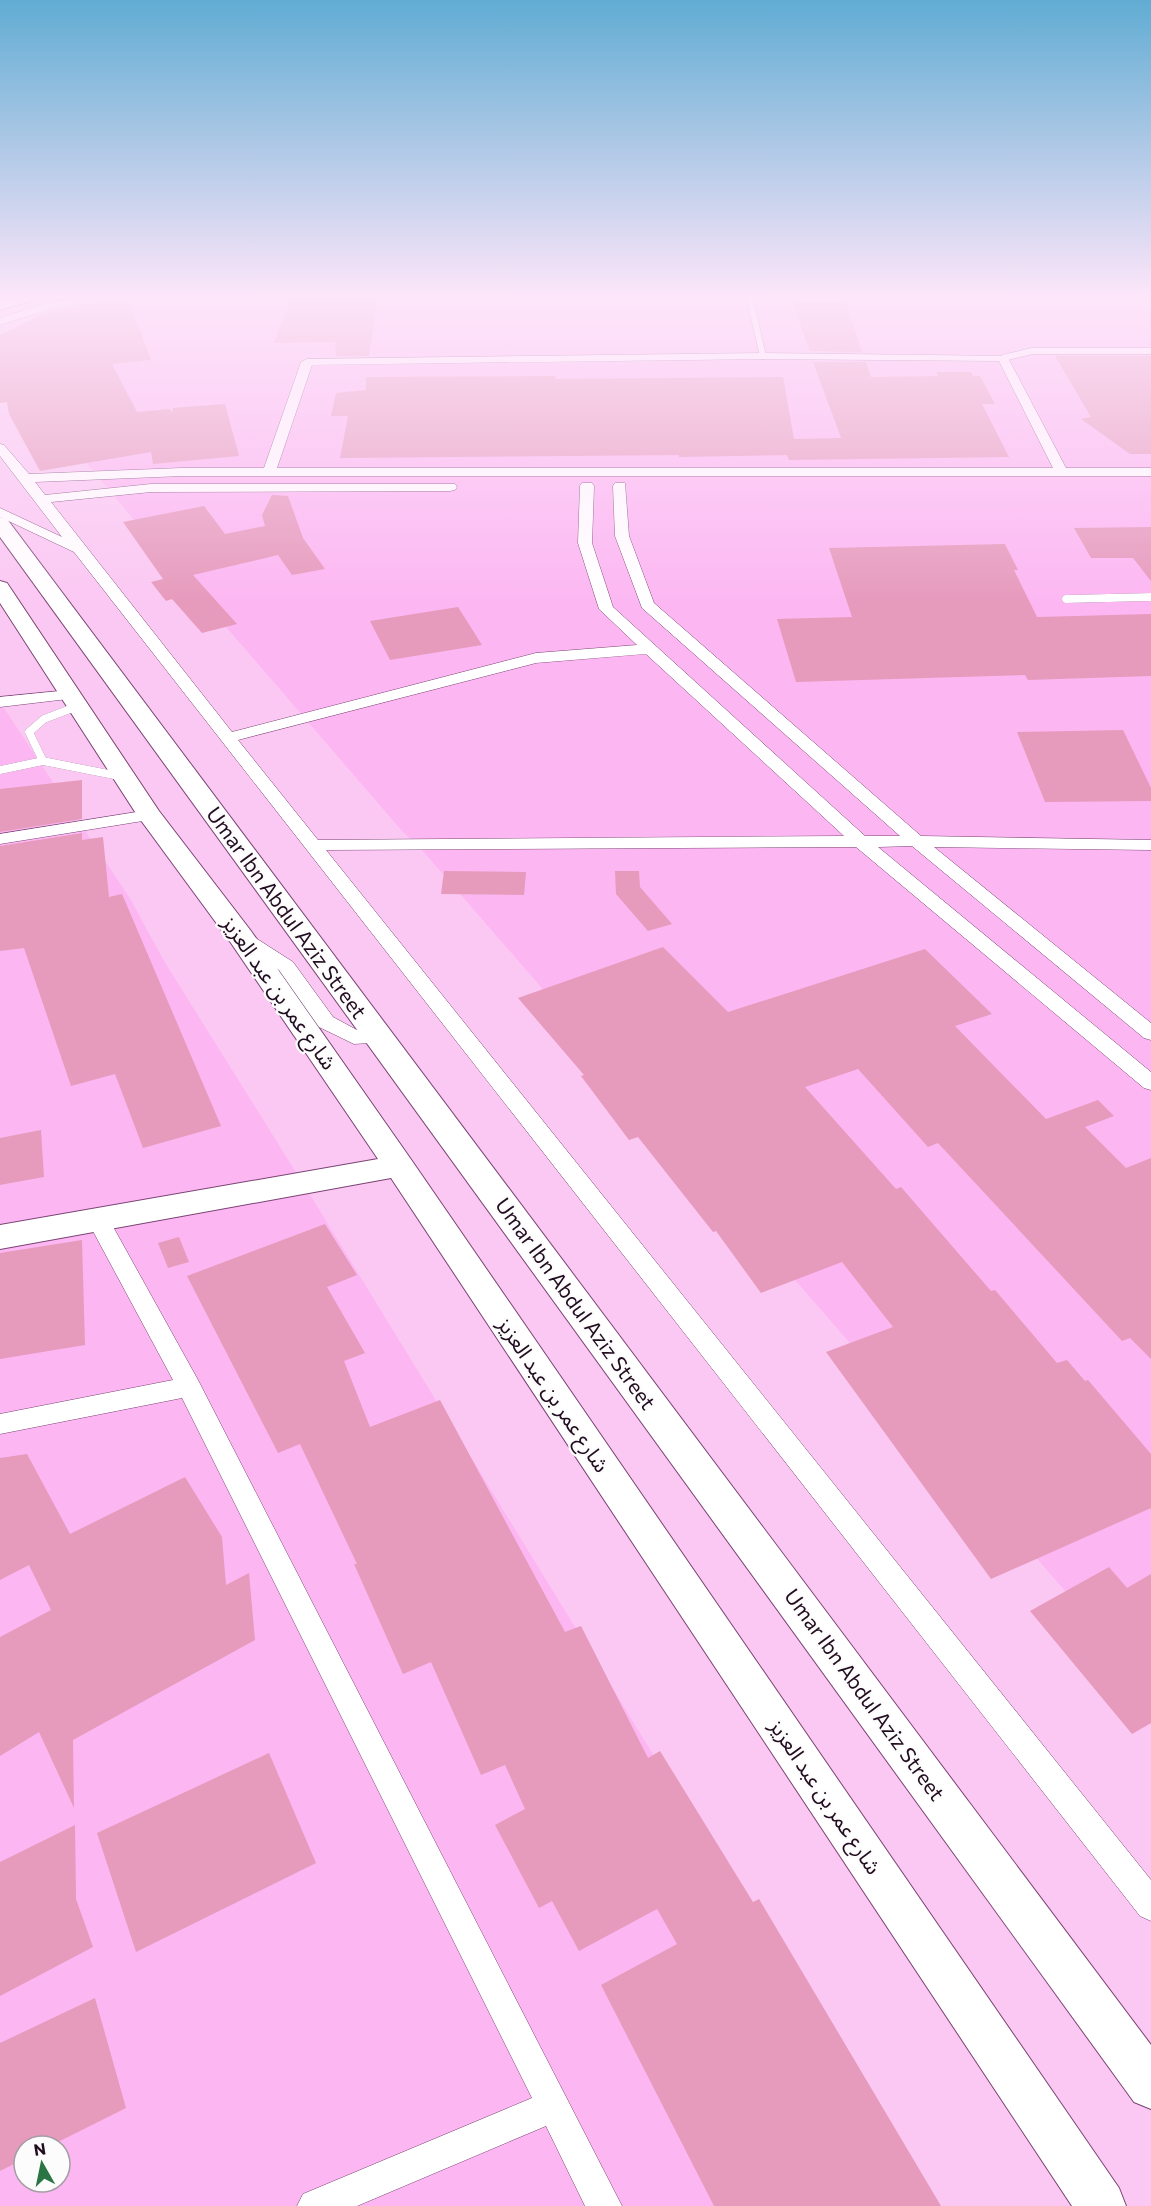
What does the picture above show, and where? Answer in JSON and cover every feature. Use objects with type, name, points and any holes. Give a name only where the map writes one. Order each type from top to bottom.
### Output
[{"type":"main road","name":"Umar Ibn Abdul Aziz Street","points":[[0,523],[1151,2085]]},
{"type":"main road","name":"شارع عمر بن عبد العزيز","points":[[0,587],[149,815],[241,938],[399,1166],[1101,2206]]},
{"type":"main road","points":[[0,1238],[399,1166]]},
{"type":"street","points":[[269,472],[295,399]]},
{"type":"street","points":[[1024,399],[1061,471]]},
{"type":"street","points":[[0,448],[43,499],[80,551],[1151,1905]]},
{"type":"street","points":[[26,478],[182,472],[1151,472]]},
{"type":"street","points":[[1151,1034],[916,841],[647,605],[604,486],[585,543],[606,609],[860,841],[1151,1083]]},
{"type":"street","points":[[774,486],[1151,486]]},
{"type":"street","points":[[43,499],[151,488],[469,487]]},
{"type":"street","points":[[0,512],[80,551]]},
{"type":"street","points":[[228,738],[536,658],[649,649]]},
{"type":"street","points":[[0,702],[74,700]]},
{"type":"street","points":[[0,839],[149,815]]},
{"type":"street","points":[[313,845],[916,841],[1151,845]]},
{"type":"street","points":[[241,938],[286,966],[326,1022],[354,1037],[378,1037]]},
{"type":"street","points":[[98,1220],[189,1387],[604,2206]]},
{"type":"street","points":[[0,1424],[189,1387]]},
{"type":"street","points":[[315,2206],[554,2106]]},
{"type":"lane","points":[[1066,599],[1151,597]]},
{"type":"lane","points":[[43,761],[29,732],[40,721],[74,700]]},
{"type":"lane","points":[[0,770],[43,761],[124,777]]},
{"type":"shaded area","points":[[61,399],[1151,399],[1151,1690],[422,850],[402,831],[52,422]]},
{"type":"shaded area","points":[[0,702],[131,900],[164,961],[312,1198],[930,2206],[0,2206]]},
{"type":"building","points":[[0,399],[130,399],[137,412],[170,409],[172,413],[173,408],[225,404],[239,456],[153,464],[151,452],[40,471],[9,414],[7,402],[0,403]]},
{"type":"building","points":[[335,399],[787,399],[794,439],[841,438],[827,399],[992,399],[995,404],[982,404],[1009,457],[789,460],[787,455],[340,458],[348,416],[331,416]]},
{"type":"building","points":[[1080,399],[1151,399],[1151,454],[1130,454],[1081,419],[1091,417]]},
{"type":"building","points":[[272,495],[288,496],[303,538],[325,569],[292,575],[278,555],[193,575],[237,624],[202,633],[172,599],[166,601],[151,582],[163,579],[123,522],[204,506],[225,534],[265,526],[262,515]]},
{"type":"building","points":[[1151,527],[1151,581],[1133,558],[1091,558],[1074,528]]},
{"type":"building","points":[[1005,544],[1018,570],[1014,570],[1037,617],[1151,614],[1151,676],[1028,680],[1025,675],[796,682],[777,619],[852,617],[829,548]]},
{"type":"building","points":[[458,607],[482,645],[390,660],[370,621]]},
{"type":"building","points":[[1123,730],[1151,788],[1151,801],[1045,802],[1017,732]]},
{"type":"building","points":[[82,780],[82,819],[0,832],[0,789]]},
{"type":"building","points":[[82,833],[82,840],[103,837],[109,897],[122,894],[221,1126],[143,1148],[115,1074],[71,1086],[24,948],[0,951],[0,846]]},
{"type":"building","points":[[444,871],[526,872],[524,895],[441,894]]},
{"type":"building","points":[[615,871],[639,871],[640,887],[672,924],[648,931],[616,894]]},
{"type":"building","points":[[663,947],[728,1012],[925,949],[992,1014],[955,1026],[1046,1119],[1098,1100],[1114,1116],[1085,1127],[1126,1168],[1151,1158],[1151,1359],[1130,1338],[1122,1341],[938,1143],[928,1147],[858,1069],[805,1087],[896,1189],[901,1187],[991,1291],[995,1290],[1057,1363],[1067,1360],[1085,1381],[1088,1380],[1151,1454],[1151,1508],[991,1579],[826,1352],[893,1327],[842,1262],[761,1293],[716,1231],[713,1232],[638,1137],[629,1140],[581,1076],[584,1075],[518,998]]},
{"type":"building","points":[[41,1130],[44,1177],[0,1185],[0,1138]]},
{"type":"building","points":[[325,1224],[357,1275],[327,1287],[365,1353],[344,1361],[370,1427],[440,1400],[565,1632],[581,1626],[648,1758],[660,1751],[753,1902],[759,1899],[941,2206],[714,2206],[601,1985],[677,1944],[657,1909],[579,1951],[552,1901],[539,1908],[495,1825],[525,1809],[505,1765],[481,1775],[431,1662],[403,1674],[354,1564],[357,1564],[300,1444],[278,1453],[187,1276]]},
{"type":"building","points":[[179,1237],[189,1262],[168,1268],[158,1243]]},
{"type":"building","points":[[82,1240],[85,1345],[0,1359],[0,1253]]},
{"type":"building","points":[[27,1454],[70,1534],[185,1477],[222,1537],[226,1585],[249,1573],[255,1640],[73,1740],[74,1808],[39,1732],[0,1756],[0,1637],[51,1610],[29,1565],[0,1580],[0,1458]]},
{"type":"building","points":[[1109,1567],[1127,1588],[1151,1574],[1151,1723],[1132,1734],[1030,1611]]},
{"type":"building","points":[[269,1753],[316,1863],[136,1952],[97,1833]]},
{"type":"building","points":[[75,1825],[76,1899],[93,1947],[0,1996],[0,1862]]},
{"type":"building","points":[[95,1998],[126,2108],[72,2135],[12,2134],[12,2165],[0,2171],[0,2043]]}]
